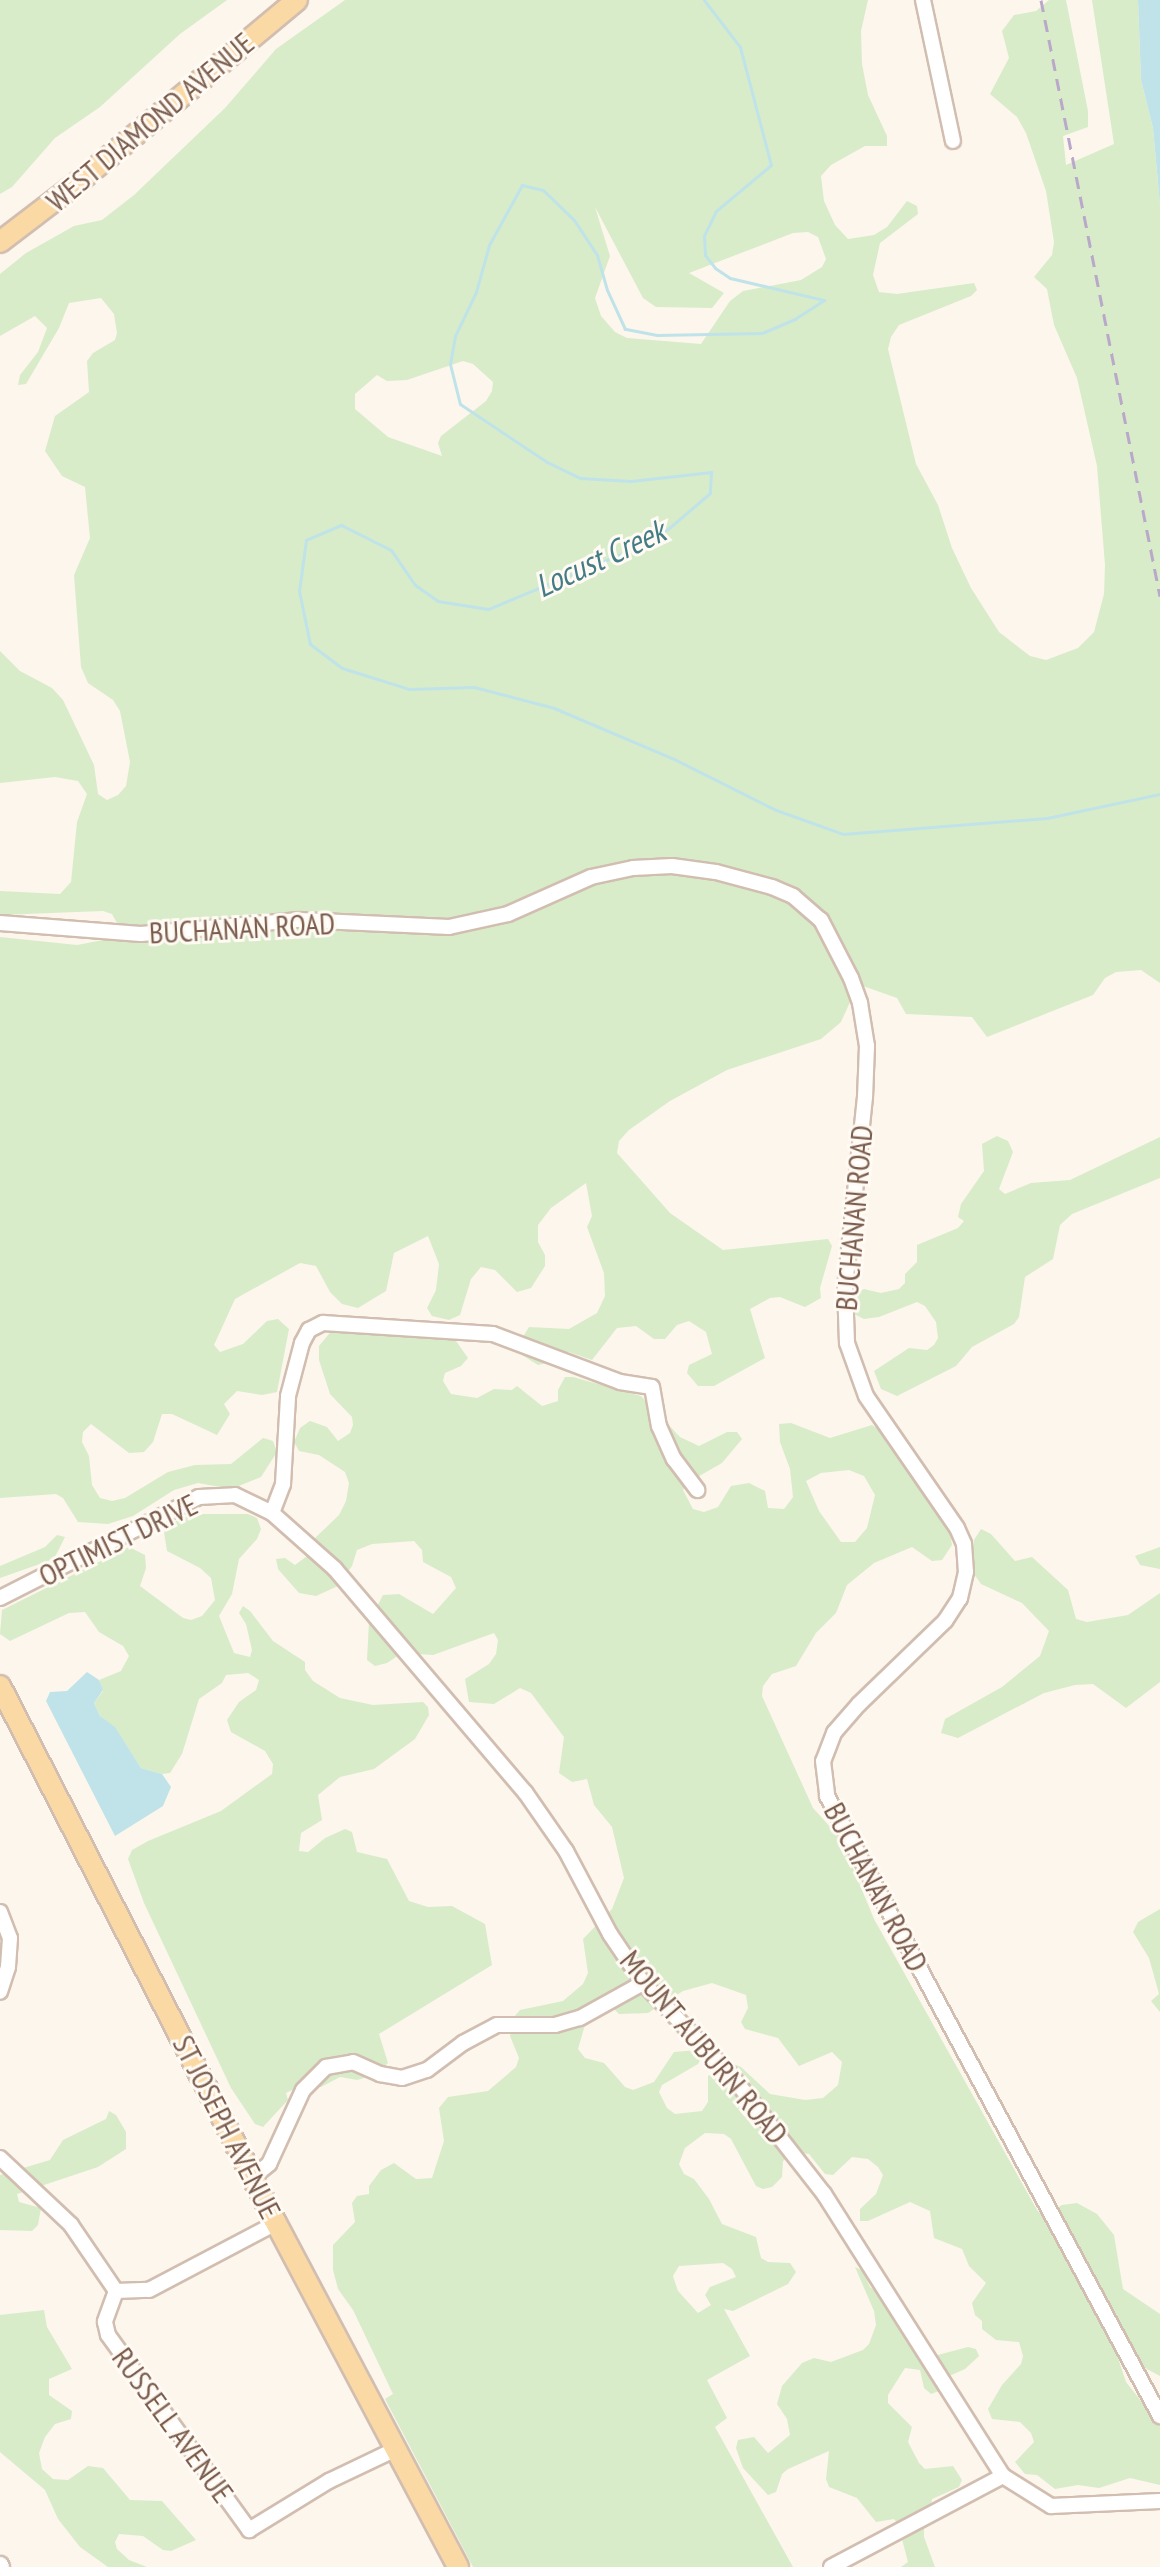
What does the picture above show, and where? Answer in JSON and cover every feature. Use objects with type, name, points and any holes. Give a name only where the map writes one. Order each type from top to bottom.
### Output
[{"type":"main road","name":"WEST DIAMOND AVENUE","points":[[0,242],[81,180],[297,0]]},
{"type":"main road","name":"ST JOSEPH AVENUE","points":[[0,1686],[276,2223],[458,2567]]},
{"type":"street","points":[[923,0],[953,141]]},
{"type":"street","name":"BUCHANAN ROAD","points":[[0,923],[141,934],[299,920],[449,927],[508,914],[591,877],[633,868],[672,866],[716,872],[772,887],[793,896],[821,920],[851,978],[860,1003],[867,1046],[865,1097],[845,1286],[847,1343],[866,1396],[957,1528],[964,1544],[966,1572],[960,1598],[945,1621],[859,1704],[834,1733],[823,1761],[827,1796],[1155,2394],[1160,2416]]},
{"type":"street","points":[[272,1513],[283,1484],[288,1396],[305,1334],[320,1324],[493,1334],[620,1382],[652,1387],[659,1426],[686,1479],[697,1490]]},
{"type":"street","name":"OPTIMIST DRIVE","points":[[0,1598],[199,1497],[235,1495],[272,1513]]},
{"type":"street","name":"MOUNT AUBURN ROAD","points":[[272,1513],[335,1569],[525,1792],[566,1851],[610,1934],[643,1983],[739,2084],[824,2194],[1003,2476],[1051,2506],[1160,2501]]},
{"type":"street","points":[[0,1912],[10,1938],[8,1967],[0,1992]]},
{"type":"street","points":[[253,2177],[269,2164],[303,2090],[326,2067],[353,2062],[391,2078],[414,2075],[434,2066],[463,2043],[497,2025],[555,2025],[580,2018],[643,1983]]},
{"type":"street","points":[[0,2158],[71,2225],[116,2291],[149,2290],[276,2223]]},
{"type":"street","name":"RUSSELL AVENUE","points":[[116,2291],[106,2316],[108,2335],[249,2530],[329,2481],[396,2449]]},
{"type":"street","points":[[831,2567],[1003,2476]]},
{"type":"green space","points":[[0,0],[227,0],[180,34],[100,107],[55,138],[12,187],[0,194]]},
{"type":"green space","points":[[345,0],[868,0],[861,31],[862,64],[868,95],[887,136],[887,146],[865,146],[831,165],[821,176],[824,201],[835,225],[848,239],[874,235],[887,227],[907,201],[917,206],[918,214],[880,243],[873,275],[879,292],[897,294],[974,283],[977,290],[971,296],[899,325],[888,349],[916,464],[938,505],[952,548],[971,588],[999,632],[1030,656],[1046,660],[1078,648],[1094,632],[1104,594],[1105,565],[1097,466],[1077,378],[1054,325],[1047,289],[1034,277],[1052,255],[1054,242],[1046,191],[1026,133],[1017,117],[990,94],[1009,58],[1002,31],[1014,15],[1036,11],[1049,0],[1066,0],[1088,111],[1088,127],[1063,136],[1066,165],[1114,144],[1092,0],[1138,0],[1141,80],[1153,128],[1160,205],[1160,983],[1141,970],[1116,972],[1105,978],[1093,995],[987,1037],[972,1017],[906,1014],[897,998],[863,986],[855,991],[841,1022],[821,1039],[727,1070],[670,1101],[629,1130],[619,1141],[617,1153],[670,1213],[723,1250],[828,1239],[832,1246],[820,1288],[821,1298],[805,1307],[780,1297],[770,1298],[750,1309],[765,1358],[714,1386],[698,1386],[687,1373],[689,1365],[712,1354],[706,1332],[689,1321],[677,1325],[665,1339],[654,1339],[636,1326],[617,1328],[592,1360],[569,1352],[561,1353],[556,1361],[538,1365],[522,1355],[518,1345],[529,1327],[569,1329],[597,1313],[605,1296],[604,1273],[587,1227],[592,1216],[586,1183],[551,1208],[538,1225],[538,1242],[545,1255],[545,1266],[531,1288],[517,1292],[495,1270],[481,1267],[471,1279],[460,1315],[449,1320],[432,1316],[427,1308],[436,1290],[439,1264],[428,1236],[394,1253],[386,1291],[358,1308],[342,1304],[330,1292],[316,1266],[300,1263],[235,1299],[214,1345],[220,1352],[243,1344],[267,1321],[278,1319],[289,1329],[277,1392],[262,1395],[237,1391],[224,1404],[230,1414],[217,1435],[172,1414],[162,1414],[153,1442],[144,1452],[129,1453],[91,1424],[83,1432],[82,1442],[89,1456],[92,1485],[100,1498],[112,1501],[125,1498],[168,1472],[195,1465],[231,1464],[263,1438],[273,1441],[277,1452],[261,1477],[231,1489],[198,1483],[174,1490],[133,1516],[108,1524],[78,1522],[63,1498],[56,1494],[0,1498],[0,937],[77,945],[103,940],[115,933],[118,925],[112,914],[103,911],[0,915],[0,891],[60,894],[71,882],[77,822],[87,794],[78,781],[55,777],[0,783],[0,651],[20,671],[52,688],[63,700],[94,765],[98,794],[107,800],[118,795],[126,786],[130,762],[120,711],[113,700],[88,683],[81,667],[74,575],[90,538],[85,487],[62,476],[45,451],[55,416],[89,392],[87,361],[93,353],[115,340],[117,333],[114,314],[101,298],[69,303],[59,328],[26,384],[18,385],[20,375],[38,352],[47,328],[35,316],[0,336],[0,274],[26,253],[74,226],[102,220],[134,195],[225,108],[276,49]],"holes":[[[595,207],[643,298],[656,307],[712,308],[724,293],[689,273],[793,233],[808,232],[818,237],[826,259],[822,267],[801,280],[743,291],[730,301],[701,344],[627,338],[615,332],[601,316],[595,298],[610,256]],[[463,361],[473,364],[493,382],[492,391],[486,401],[441,436],[438,443],[442,456],[388,437],[355,409],[355,394],[377,375],[387,381],[407,380]]]},
{"type":"green space","points":[[997,1136],[1008,1141],[1013,1152],[999,1189],[1005,1194],[1031,1183],[1070,1180],[1160,1137],[1160,1178],[1072,1214],[1060,1225],[1053,1259],[1025,1277],[1019,1317],[1014,1324],[972,1347],[956,1366],[897,1396],[881,1389],[874,1371],[909,1348],[927,1350],[934,1345],[938,1338],[936,1322],[925,1306],[917,1302],[879,1317],[864,1319],[854,1314],[855,1294],[864,1289],[881,1293],[899,1289],[905,1283],[905,1274],[917,1262],[917,1245],[958,1228],[964,1221],[958,1217],[961,1204],[984,1171],[982,1144]]},
{"type":"green space","points":[[398,1328],[456,1341],[468,1358],[461,1366],[445,1373],[443,1381],[451,1394],[477,1398],[494,1389],[512,1390],[517,1386],[542,1406],[558,1401],[558,1390],[565,1377],[573,1377],[641,1396],[680,1437],[699,1446],[727,1432],[737,1432],[742,1439],[722,1463],[687,1483],[683,1490],[693,1509],[704,1512],[718,1507],[731,1486],[749,1483],[765,1491],[768,1508],[784,1509],[793,1497],[790,1469],[780,1442],[779,1424],[791,1423],[830,1438],[872,1425],[891,1437],[949,1526],[952,1545],[942,1560],[932,1561],[912,1547],[874,1563],[847,1585],[836,1613],[816,1633],[796,1666],[772,1674],[763,1686],[762,1696],[813,1808],[841,1839],[874,1919],[1037,2210],[1043,2216],[1062,2205],[1077,2203],[1097,2214],[1114,2235],[1123,2289],[1160,2314],[1160,2376],[1126,2358],[1118,2358],[1126,2382],[1160,2425],[1160,2485],[1130,2478],[1099,2488],[1078,2485],[1055,2489],[1037,2475],[1025,2474],[1015,2462],[1034,2442],[1031,2433],[1020,2422],[992,2419],[988,2409],[1002,2385],[1021,2364],[1023,2356],[1019,2342],[996,2340],[982,2329],[982,2321],[975,2315],[972,2303],[986,2283],[969,2266],[962,2249],[934,2238],[930,2211],[910,2202],[868,2221],[860,2221],[860,2209],[876,2194],[883,2175],[868,2159],[852,2157],[833,2175],[825,2174],[809,2154],[796,2152],[783,2161],[782,2177],[772,2187],[763,2189],[756,2186],[731,2139],[724,2134],[705,2133],[685,2148],[679,2164],[684,2174],[694,2179],[722,2224],[756,2237],[761,2258],[768,2262],[790,2263],[796,2272],[788,2284],[733,2311],[724,2309],[750,2356],[707,2380],[727,2418],[715,2427],[793,2567],[473,2567],[385,2399],[393,2394],[353,2310],[338,2289],[333,2270],[333,2245],[355,2222],[352,2203],[357,2196],[369,2194],[369,2186],[381,2170],[394,2163],[416,2179],[432,2178],[444,2141],[439,2108],[448,2097],[488,2091],[516,2067],[519,2058],[510,2036],[514,2017],[520,2010],[563,2001],[583,1984],[588,1973],[583,1939],[612,1909],[624,1878],[612,1827],[594,1805],[587,1779],[572,1782],[559,1773],[564,1737],[531,1693],[520,1688],[494,1704],[469,1702],[465,1679],[489,1664],[496,1654],[498,1640],[494,1633],[433,1655],[402,1653],[387,1663],[375,1666],[367,1660],[369,1622],[383,1595],[399,1594],[433,1614],[456,1588],[451,1577],[423,1562],[422,1550],[414,1541],[372,1544],[357,1550],[352,1566],[338,1586],[316,1596],[299,1593],[278,1569],[276,1559],[285,1558],[295,1565],[307,1556],[313,1540],[339,1515],[346,1501],[349,1483],[345,1472],[319,1455],[299,1451],[294,1442],[300,1428],[310,1421],[327,1427],[338,1441],[350,1433],[353,1425],[352,1417],[330,1394],[319,1360],[319,1346],[333,1329]],"holes":[[[849,1470],[864,1476],[875,1495],[867,1528],[855,1542],[841,1542],[819,1511],[806,1481],[821,1473]],[[712,1983],[746,1995],[748,2008],[741,2022],[745,2029],[778,2038],[799,2066],[832,2052],[842,2062],[838,2085],[823,2098],[805,2100],[770,2094],[741,2067],[726,2061],[708,2076],[708,2102],[702,2111],[675,2114],[667,2108],[659,2092],[662,2085],[698,2064],[702,2056],[698,2050],[674,2052],[654,2082],[633,2090],[625,2087],[604,2063],[585,2058],[578,2049],[589,2011],[612,2007],[619,2014],[648,2013],[683,1991]],[[723,2263],[732,2269],[736,2277],[710,2287],[705,2295],[711,2305],[698,2313],[678,2291],[673,2276],[679,2266]]]},
{"type":"green space","points":[[195,1514],[248,1514],[257,1518],[261,1529],[257,1539],[239,1559],[232,1594],[219,1616],[234,1653],[250,1657],[252,1650],[246,1624],[239,1613],[243,1606],[273,1641],[305,1662],[305,1670],[313,1681],[340,1698],[373,1705],[423,1702],[428,1707],[429,1715],[415,1739],[374,1769],[340,1777],[318,1795],[322,1820],[301,1833],[299,1851],[308,1852],[325,1838],[345,1829],[352,1832],[357,1852],[387,1859],[409,1901],[428,1907],[452,1906],[485,1924],[492,1965],[379,2034],[388,2063],[374,2075],[357,2080],[340,2077],[321,2087],[296,2088],[286,2093],[288,2100],[263,2127],[255,2124],[231,2088],[144,1903],[128,1859],[132,1850],[148,1841],[221,1811],[272,1774],[273,1764],[265,1751],[231,1732],[227,1720],[239,1702],[256,1690],[259,1680],[248,1673],[226,1675],[222,1683],[199,1699],[182,1754],[170,1773],[162,1774],[141,1768],[115,1728],[100,1716],[94,1703],[103,1691],[99,1680],[121,1671],[129,1656],[123,1646],[99,1632],[85,1612],[69,1613],[10,1641],[0,1634],[2,1610],[129,1547],[145,1555],[146,1568],[140,1586],[183,1618],[191,1620],[202,1616],[215,1600],[211,1578],[200,1568],[167,1551],[164,1532],[168,1524]]},
{"type":"green space","points":[[981,1529],[991,1534],[1015,1561],[1032,1557],[1068,1590],[1076,1619],[1087,1622],[1128,1615],[1160,1593],[1160,1682],[1126,1708],[1093,1684],[1075,1685],[1044,1693],[958,1738],[941,1733],[945,1719],[1002,1687],[1040,1656],[1049,1631],[1022,1603],[981,1584],[974,1574],[971,1559],[974,1540]]},
{"type":"green space","points":[[57,1535],[65,1537],[54,1559],[0,1578],[0,1566],[45,1547]]},
{"type":"green space","points":[[1160,1547],[1160,1569],[1140,1565],[1135,1556]]},
{"type":"green space","points":[[1160,1909],[1160,2012],[1151,2001],[1159,1994],[1149,1958],[1133,1932],[1138,1922]]},
{"type":"green space","points":[[109,2111],[116,2115],[126,2132],[126,2149],[98,2167],[17,2194],[19,2202],[41,2208],[38,2225],[32,2231],[0,2230],[0,2175],[50,2160],[63,2140],[106,2119]]},
{"type":"green space","points":[[855,2267],[863,2271],[870,2287],[912,2322],[934,2356],[968,2347],[976,2349],[979,2356],[965,2369],[947,2377],[939,2391],[931,2394],[924,2388],[920,2370],[905,2368],[888,2395],[888,2403],[912,2427],[908,2442],[919,2463],[925,2469],[953,2466],[962,2480],[959,2487],[932,2499],[931,2507],[936,2519],[924,2529],[924,2537],[935,2567],[901,2567],[908,2562],[898,2524],[894,2519],[876,2522],[857,2498],[829,2487],[826,2479],[829,2451],[788,2469],[782,2474],[776,2492],[768,2495],[743,2468],[736,2448],[738,2440],[754,2437],[768,2453],[790,2435],[787,2419],[777,2404],[782,2386],[802,2363],[814,2358],[831,2362],[863,2350],[869,2344],[876,2325],[874,2311]]},
{"type":"green space","points":[[44,2310],[47,2327],[72,2369],[49,2379],[49,2395],[72,2411],[71,2419],[55,2424],[45,2437],[39,2453],[42,2469],[53,2479],[68,2480],[88,2466],[103,2468],[130,2500],[162,2501],[196,2540],[171,2551],[163,2550],[143,2536],[119,2534],[115,2542],[117,2549],[129,2560],[147,2567],[108,2567],[80,2547],[58,2519],[45,2490],[0,2452],[0,2315]]},
{"type":"water","points":[[1138,0],[1160,0],[1160,205],[1153,128],[1141,80]]},
{"type":"water","points":[[87,1672],[99,1680],[103,1690],[94,1703],[100,1716],[115,1727],[141,1768],[162,1774],[171,1787],[163,1806],[115,1836],[46,1701],[50,1692],[67,1691]]},
{"type":"waterway","name":"Locust Creek","points":[[704,0],[740,47],[771,165],[716,211],[704,236],[705,255],[715,268],[730,278],[824,300],[795,319],[762,333],[657,335],[625,329],[607,290],[597,255],[574,220],[543,190],[522,185],[489,245],[476,292],[455,336],[450,364],[460,404],[547,462],[580,478],[631,481],[711,472],[710,493],[669,528],[633,549],[488,609],[438,601],[415,585],[391,550],[341,525],[306,540],[299,591],[310,644],[342,668],[409,689],[474,687],[554,708],[674,759],[776,810],[843,834],[1047,818],[1160,794]]},
{"type":"railway","points":[[1041,0],[1160,596]]}]
